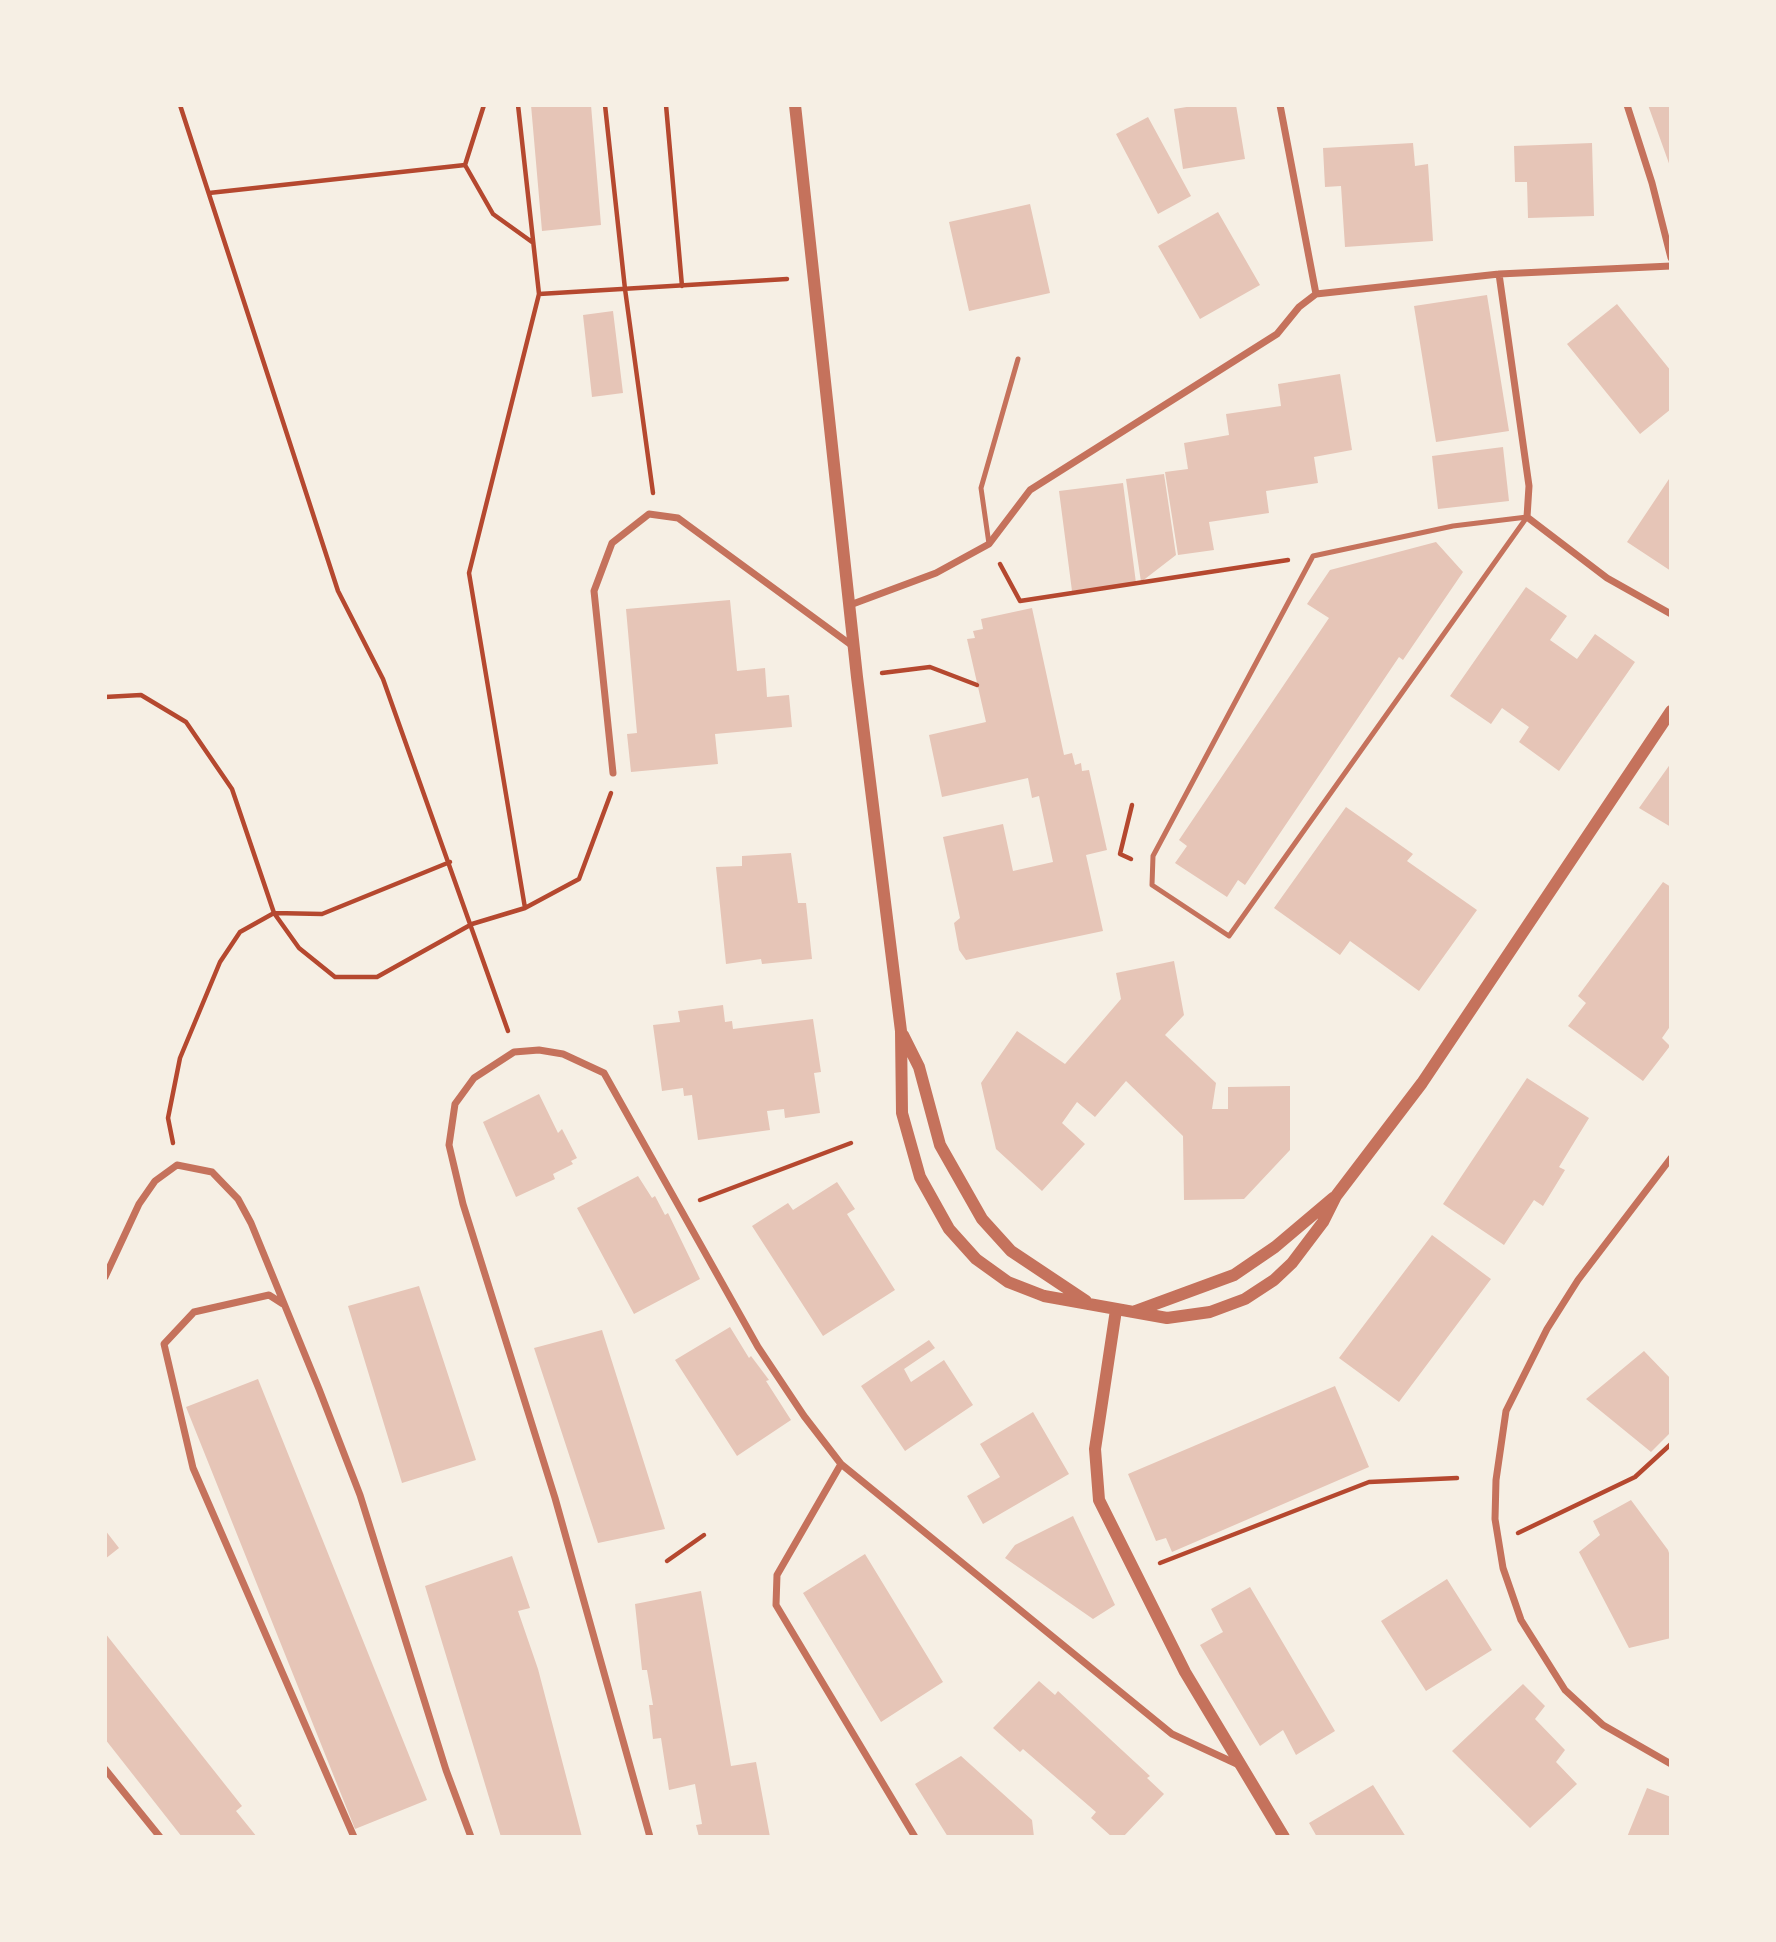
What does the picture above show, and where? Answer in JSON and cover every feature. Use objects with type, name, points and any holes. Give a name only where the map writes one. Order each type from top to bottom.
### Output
[{"type":"street","points":[[794,105],[857,677],[901,1031],[902,1113],[920,1177],[949,1230],[976,1259],[1008,1282],[1044,1296],[1167,1318],[1210,1312],[1245,1299],[1274,1280],[1292,1263],[1323,1222],[1336,1196],[1422,1083],[1671,711]]},
{"type":"street","points":[[1280,105],[1317,294]]},
{"type":"street","points":[[1627,105],[1652,183],[1671,258]]},
{"type":"street","points":[[850,605],[936,573],[989,544],[1030,490],[1277,334],[1300,307],[1317,294],[1499,274],[1671,266]]},
{"type":"street","points":[[1499,274],[1529,486],[1527,517],[1607,578],[1671,614]]},
{"type":"street","points":[[613,773],[594,591],[612,543],[649,514],[678,518],[854,648]]},
{"type":"street","points":[[901,1031],[919,1067],[940,1144],[982,1219],[1011,1251],[1091,1304]]},
{"type":"street","points":[[650,1837],[555,1498],[463,1204],[449,1145],[455,1104],[474,1078],[514,1052],[539,1050],[563,1054],[604,1073],[758,1347],[804,1416],[841,1464],[1171,1734],[1240,1765]]},
{"type":"street","points":[[1671,1158],[1578,1280],[1547,1329],[1506,1411],[1496,1480],[1495,1519],[1503,1568],[1521,1620],[1565,1690],[1603,1726],[1671,1764]]},
{"type":"street","points":[[105,1277],[139,1204],[155,1181],[177,1165],[212,1172],[238,1199],[285,1305],[360,1495],[446,1770],[471,1837]]},
{"type":"street","points":[[1136,1311],[1234,1275],[1275,1247],[1306,1218],[1336,1196]]},
{"type":"street","points":[[285,1305],[269,1295],[194,1312],[164,1343],[193,1468],[355,1837]]},
{"type":"street","points":[[1116,1310],[1095,1449],[1099,1500],[1158,1621],[1284,1837]]},
{"type":"street","points":[[841,1464],[777,1575],[776,1605],[915,1837]]},
{"type":"street","points":[[105,1769],[160,1837]]},
{"type":"lane","points":[[989,544],[981,488],[1018,359]]},
{"type":"lane","points":[[1527,517],[1229,936],[1152,885],[1153,856],[1313,556],[1453,526],[1527,517]]},
{"type":"path","points":[[180,105],[338,591],[383,679],[472,924],[514,1052]]},
{"type":"path","points":[[484,105],[465,165],[493,214],[533,243]]},
{"type":"path","points":[[518,105],[540,294],[469,573],[525,908]]},
{"type":"path","points":[[605,105],[625,289],[656,515]]},
{"type":"path","points":[[666,105],[682,286]]},
{"type":"path","points":[[209,193],[465,165]]},
{"type":"path","points":[[540,294],[787,281],[786,268]]},
{"type":"path","points":[[989,544],[1020,601],[1313,556]]},
{"type":"path","points":[[857,677],[930,667],[977,685]]},
{"type":"path","points":[[105,697],[141,695],[186,722],[232,789],[274,913],[299,948],[334,977],[377,977],[472,924],[525,908],[579,879],[610,795],[613,773]]},
{"type":"path","points":[[1132,805],[1120,854],[1153,869]]},
{"type":"path","points":[[177,1165],[168,1118],[180,1058],[220,962],[240,932],[274,913],[322,914],[450,862]]},
{"type":"path","points":[[679,1208],[851,1143]]},
{"type":"path","points":[[1499,1542],[1635,1477],[1671,1444]]},
{"type":"path","points":[[1160,1563],[1369,1482],[1457,1478]]},
{"type":"path","points":[[667,1560],[704,1535]]},
{"type":"building","points":[[531,105],[591,105],[601,225],[542,231]]},
{"type":"building","points":[[1199,105],[1236,105],[1245,159],[1183,169],[1174,109]]},
{"type":"building","points":[[1648,105],[1671,105],[1671,169]]},
{"type":"building","points":[[1148,117],[1191,196],[1158,214],[1116,134]]},
{"type":"building","points":[[1413,143],[1415,166],[1428,164],[1433,241],[1345,247],[1341,186],[1325,187],[1323,148]]},
{"type":"building","points":[[1592,143],[1594,216],[1528,218],[1527,182],[1515,182],[1514,146]]},
{"type":"building","points":[[1030,204],[1050,293],[969,311],[949,222]]},
{"type":"building","points":[[1218,212],[1260,285],[1200,319],[1158,246]]},
{"type":"building","points":[[1487,295],[1509,431],[1436,442],[1414,306]]},
{"type":"building","points":[[1617,304],[1671,371],[1671,409],[1640,434],[1567,344]]},
{"type":"building","points":[[613,311],[623,393],[592,397],[583,315]]},
{"type":"building","points":[[1340,374],[1352,450],[1314,457],[1318,483],[1266,491],[1269,513],[1209,522],[1214,550],[1178,555],[1165,472],[1188,469],[1184,443],[1229,435],[1226,414],[1281,406],[1278,384]]},
{"type":"building","points":[[1503,447],[1509,501],[1438,509],[1432,456]]},
{"type":"building","points":[[1164,474],[1176,555],[1141,582],[1126,479]]},
{"type":"building","points":[[1671,476],[1671,571],[1627,542]]},
{"type":"building","points":[[1123,483],[1136,583],[1072,591],[1059,491]]},
{"type":"building","points":[[1436,542],[1463,572],[1403,660],[1399,657],[1245,885],[1238,880],[1227,897],[1175,863],[1187,846],[1179,840],[1329,618],[1307,604],[1330,570]]},
{"type":"building","points":[[1526,587],[1567,616],[1550,640],[1577,659],[1595,634],[1635,662],[1559,771],[1519,742],[1529,727],[1502,708],[1491,724],[1450,696]]},
{"type":"building","points":[[730,600],[737,671],[765,668],[767,697],[789,695],[792,727],[715,734],[718,764],[631,772],[627,734],[637,733],[626,609]]},
{"type":"building","points":[[1032,608],[1064,755],[1072,753],[1075,765],[1081,763],[1082,771],[1089,770],[1107,850],[1086,855],[1103,931],[966,960],[959,950],[954,923],[960,918],[943,837],[1003,824],[1013,871],[1053,862],[1039,796],[1032,798],[1028,778],[942,797],[929,735],[986,722],[967,639],[975,638],[973,631],[983,629],[981,619]]},
{"type":"building","points":[[1671,763],[1671,827],[1639,808]]},
{"type":"building","points":[[1346,807],[1413,854],[1407,861],[1477,910],[1419,991],[1350,941],[1340,955],[1274,908]]},
{"type":"building","points":[[791,853],[798,903],[806,903],[812,959],[762,964],[761,959],[726,964],[716,867],[742,866],[742,856]]},
{"type":"building","points":[[1663,882],[1671,887],[1671,1025],[1662,1038],[1670,1046],[1643,1081],[1568,1026],[1586,1003],[1578,996]]},
{"type":"building","points":[[1174,961],[1184,1015],[1165,1035],[1216,1083],[1212,1109],[1228,1109],[1228,1087],[1290,1086],[1290,1150],[1244,1199],[1184,1200],[1183,1136],[1126,1081],[1095,1117],[1077,1102],[1062,1123],[1085,1144],[1042,1191],[996,1149],[981,1083],[1017,1031],[1065,1064],[1121,999],[1116,973]]},
{"type":"building","points":[[723,1005],[725,1022],[732,1021],[733,1029],[813,1019],[821,1072],[814,1073],[820,1113],[785,1118],[784,1109],[767,1111],[770,1130],[698,1140],[692,1095],[684,1096],[683,1088],[662,1091],[653,1025],[680,1022],[678,1011]]},
{"type":"building","points":[[1527,1078],[1589,1118],[1559,1167],[1565,1170],[1543,1206],[1534,1200],[1504,1245],[1443,1204]]},
{"type":"building","points":[[539,1094],[558,1133],[562,1129],[577,1158],[571,1161],[573,1164],[553,1174],[555,1179],[516,1197],[483,1122]]},
{"type":"building","points":[[638,1176],[652,1198],[655,1196],[665,1215],[668,1213],[700,1279],[634,1314],[577,1208]]},
{"type":"building","points":[[837,1182],[855,1209],[847,1214],[895,1290],[823,1336],[752,1226],[788,1203],[793,1210]]},
{"type":"building","points":[[1432,1235],[1491,1279],[1399,1402],[1339,1358]]},
{"type":"building","points":[[419,1286],[476,1460],[402,1483],[348,1306]]},
{"type":"building","points":[[730,1327],[749,1358],[751,1356],[769,1380],[766,1381],[791,1420],[737,1456],[675,1360]]},
{"type":"building","points":[[602,1330],[665,1529],[598,1543],[534,1348]]},
{"type":"building","points":[[929,1340],[935,1348],[904,1369],[911,1382],[944,1360],[973,1405],[905,1451],[861,1386]]},
{"type":"building","points":[[1644,1351],[1671,1379],[1671,1432],[1651,1452],[1586,1399]]},
{"type":"building","points":[[258,1379],[427,1800],[355,1829],[186,1407]]},
{"type":"building","points":[[1335,1386],[1369,1467],[1172,1552],[1166,1538],[1156,1541],[1128,1474]]},
{"type":"building","points":[[1033,1412],[1069,1474],[983,1524],[967,1496],[1000,1477],[980,1444]]},
{"type":"building","points":[[1631,1500],[1668,1550],[1671,1559],[1671,1638],[1629,1648],[1579,1552],[1600,1535],[1593,1521]]},
{"type":"building","points":[[1073,1516],[1115,1605],[1093,1619],[1005,1558],[1015,1545]]},
{"type":"building","points":[[105,1530],[119,1548],[105,1559]]},
{"type":"building","points":[[865,1554],[943,1682],[881,1722],[803,1593]]},
{"type":"building","points":[[512,1556],[530,1608],[518,1611],[538,1669],[582,1837],[501,1837],[425,1586]]},
{"type":"building","points":[[1447,1579],[1492,1650],[1426,1691],[1381,1621]]},
{"type":"building","points":[[1250,1587],[1335,1731],[1296,1755],[1283,1730],[1260,1746],[1200,1645],[1223,1632],[1211,1609]]},
{"type":"building","points":[[701,1591],[731,1766],[756,1762],[770,1837],[699,1837],[696,1825],[702,1824],[695,1784],[669,1790],[661,1738],[653,1739],[649,1705],[653,1705],[647,1670],[642,1670],[635,1604]]},
{"type":"building","points":[[105,1633],[242,1806],[236,1811],[257,1837],[182,1837],[105,1739]]},
{"type":"building","points":[[1039,1681],[1055,1695],[1058,1691],[1150,1776],[1147,1778],[1164,1794],[1123,1837],[1112,1837],[1091,1818],[1096,1812],[1023,1749],[1020,1752],[993,1728]]},
{"type":"building","points":[[1523,1684],[1545,1706],[1535,1719],[1565,1750],[1556,1762],[1577,1784],[1530,1828],[1452,1751]]},
{"type":"building","points":[[961,1756],[1032,1820],[1034,1837],[948,1837],[915,1784]]},
{"type":"building","points":[[1373,1785],[1406,1837],[1317,1837],[1309,1823]]},
{"type":"building","points":[[1647,1788],[1671,1797],[1671,1837],[1627,1837]]}]
